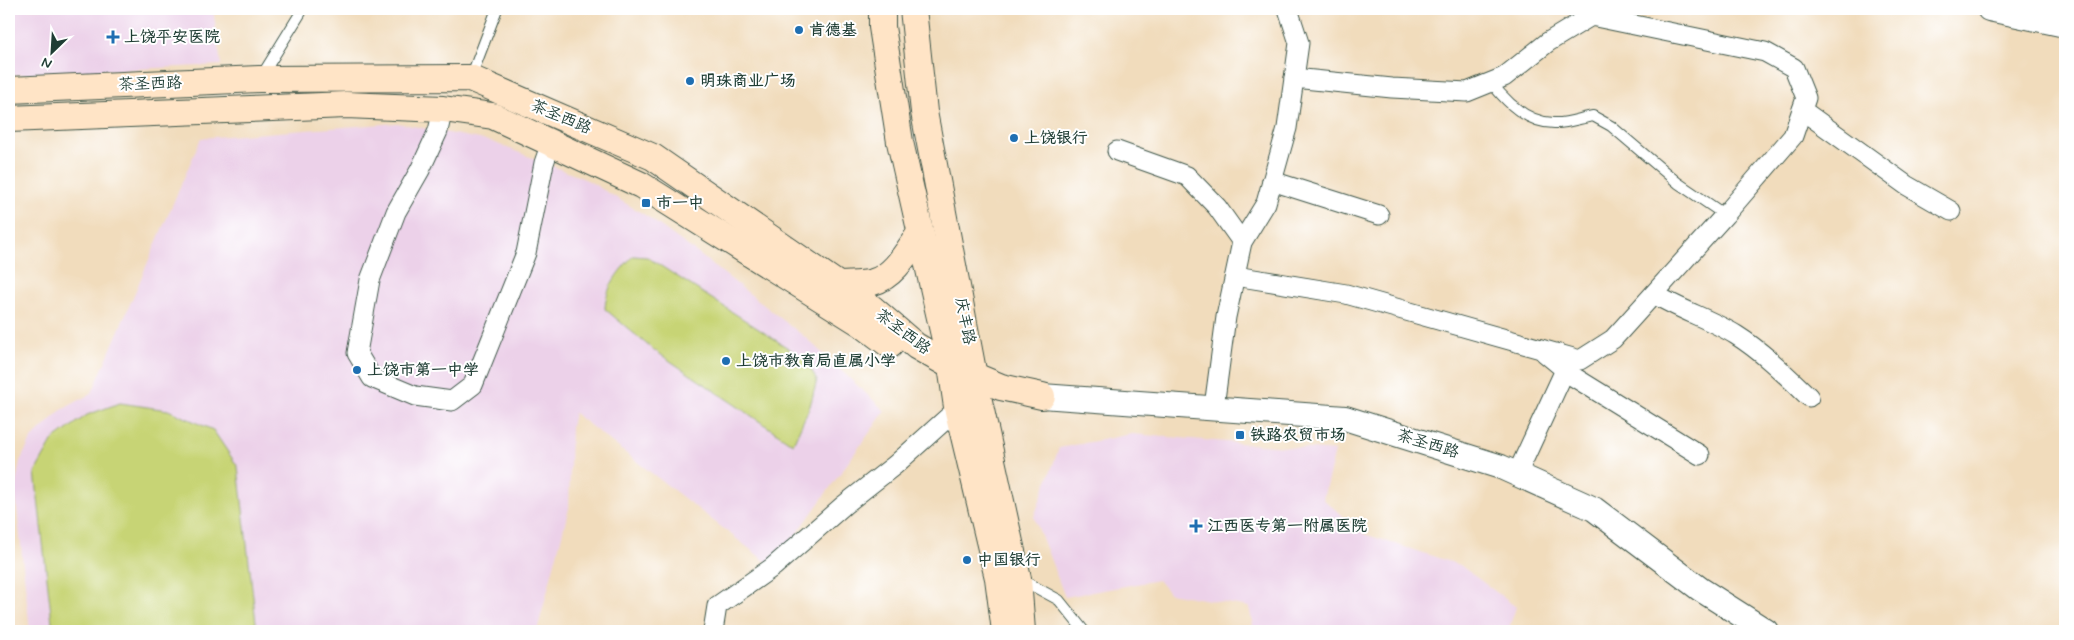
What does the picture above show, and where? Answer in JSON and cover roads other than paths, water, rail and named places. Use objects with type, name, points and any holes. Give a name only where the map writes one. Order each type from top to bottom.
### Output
[{"type":"main road","points":[[882,9],[882,26],[900,142],[920,232],[963,384],[998,578],[1004,631]]},
{"type":"main road","name":"庆丰路","points":[[913,9],[924,112],[963,384],[1018,578],[1022,631]]},
{"type":"main road","name":"茶圣西路","points":[[9,90],[259,80],[470,78],[653,157],[873,309],[963,384]]},
{"type":"main road","name":"茶圣西路","points":[[9,119],[346,105],[443,109],[493,116],[641,185],[862,324],[908,359],[999,399],[1042,396]]},
{"type":"main road","points":[[838,285],[874,282],[882,277],[894,269],[920,232]]},
{"type":"street","points":[[1214,407],[1226,317],[1242,242],[1266,203],[1287,128],[1299,43],[1288,9]]},
{"type":"street","points":[[1989,9],[2065,25]]},
{"type":"street","points":[[1235,276],[1346,294],[1580,360],[1613,339],[1725,215],[1793,136],[1806,98],[1794,68],[1765,52],[1591,16],[1548,42],[1504,77],[1467,92],[1392,88],[1294,78]]},
{"type":"street","points":[[443,109],[438,131],[420,170],[396,212],[370,280],[358,353],[372,378],[415,396],[452,401],[473,385],[526,253],[544,163],[551,143]]},
{"type":"street","points":[[1802,110],[1906,185],[1951,211]]},
{"type":"street","points":[[1117,152],[1188,176],[1217,208],[1242,242]]},
{"type":"street","points":[[1272,180],[1379,215]]},
{"type":"street","points":[[1654,294],[1679,309],[1735,334],[1767,358],[1809,397]]},
{"type":"street","points":[[1540,349],[1565,370],[1700,454]]},
{"type":"street","points":[[1517,474],[1565,370]]},
{"type":"street","points":[[713,631],[717,606],[773,567],[844,505],[895,465],[963,384]]},
{"type":"street","name":"茶圣西路","points":[[1042,396],[1345,418],[1501,467],[1594,509],[1700,589],[1766,631]]},
{"type":"lane","points":[[259,80],[303,9]]},
{"type":"lane","points":[[470,78],[497,9]]},
{"type":"lane","points":[[1491,82],[1500,94],[1529,118],[1555,124],[1593,116],[1612,126],[1678,183],[1725,215]]},
{"type":"lane","points":[[1018,578],[1059,600],[1084,631]]},
{"type":"place","name":"肯德基","points":[[799,30]]},
{"type":"place","name":"上饶平安医院","points":[[113,37]]},
{"type":"place","name":"明珠商业广场","points":[[690,81]]},
{"type":"place","name":"上饶银行","points":[[1014,138]]},
{"type":"place","name":"市一中","points":[[646,203]]},
{"type":"place","name":"上饶市教育局直属小学","points":[[726,361]]},
{"type":"place","name":"上饶市第一中学","points":[[357,370]]},
{"type":"place","name":"铁路农贸市场","points":[[1240,435]]},
{"type":"place","name":"江西医专第一附属医院","points":[[1196,526]]},
{"type":"place","name":"中国银行","points":[[967,560]]}]
